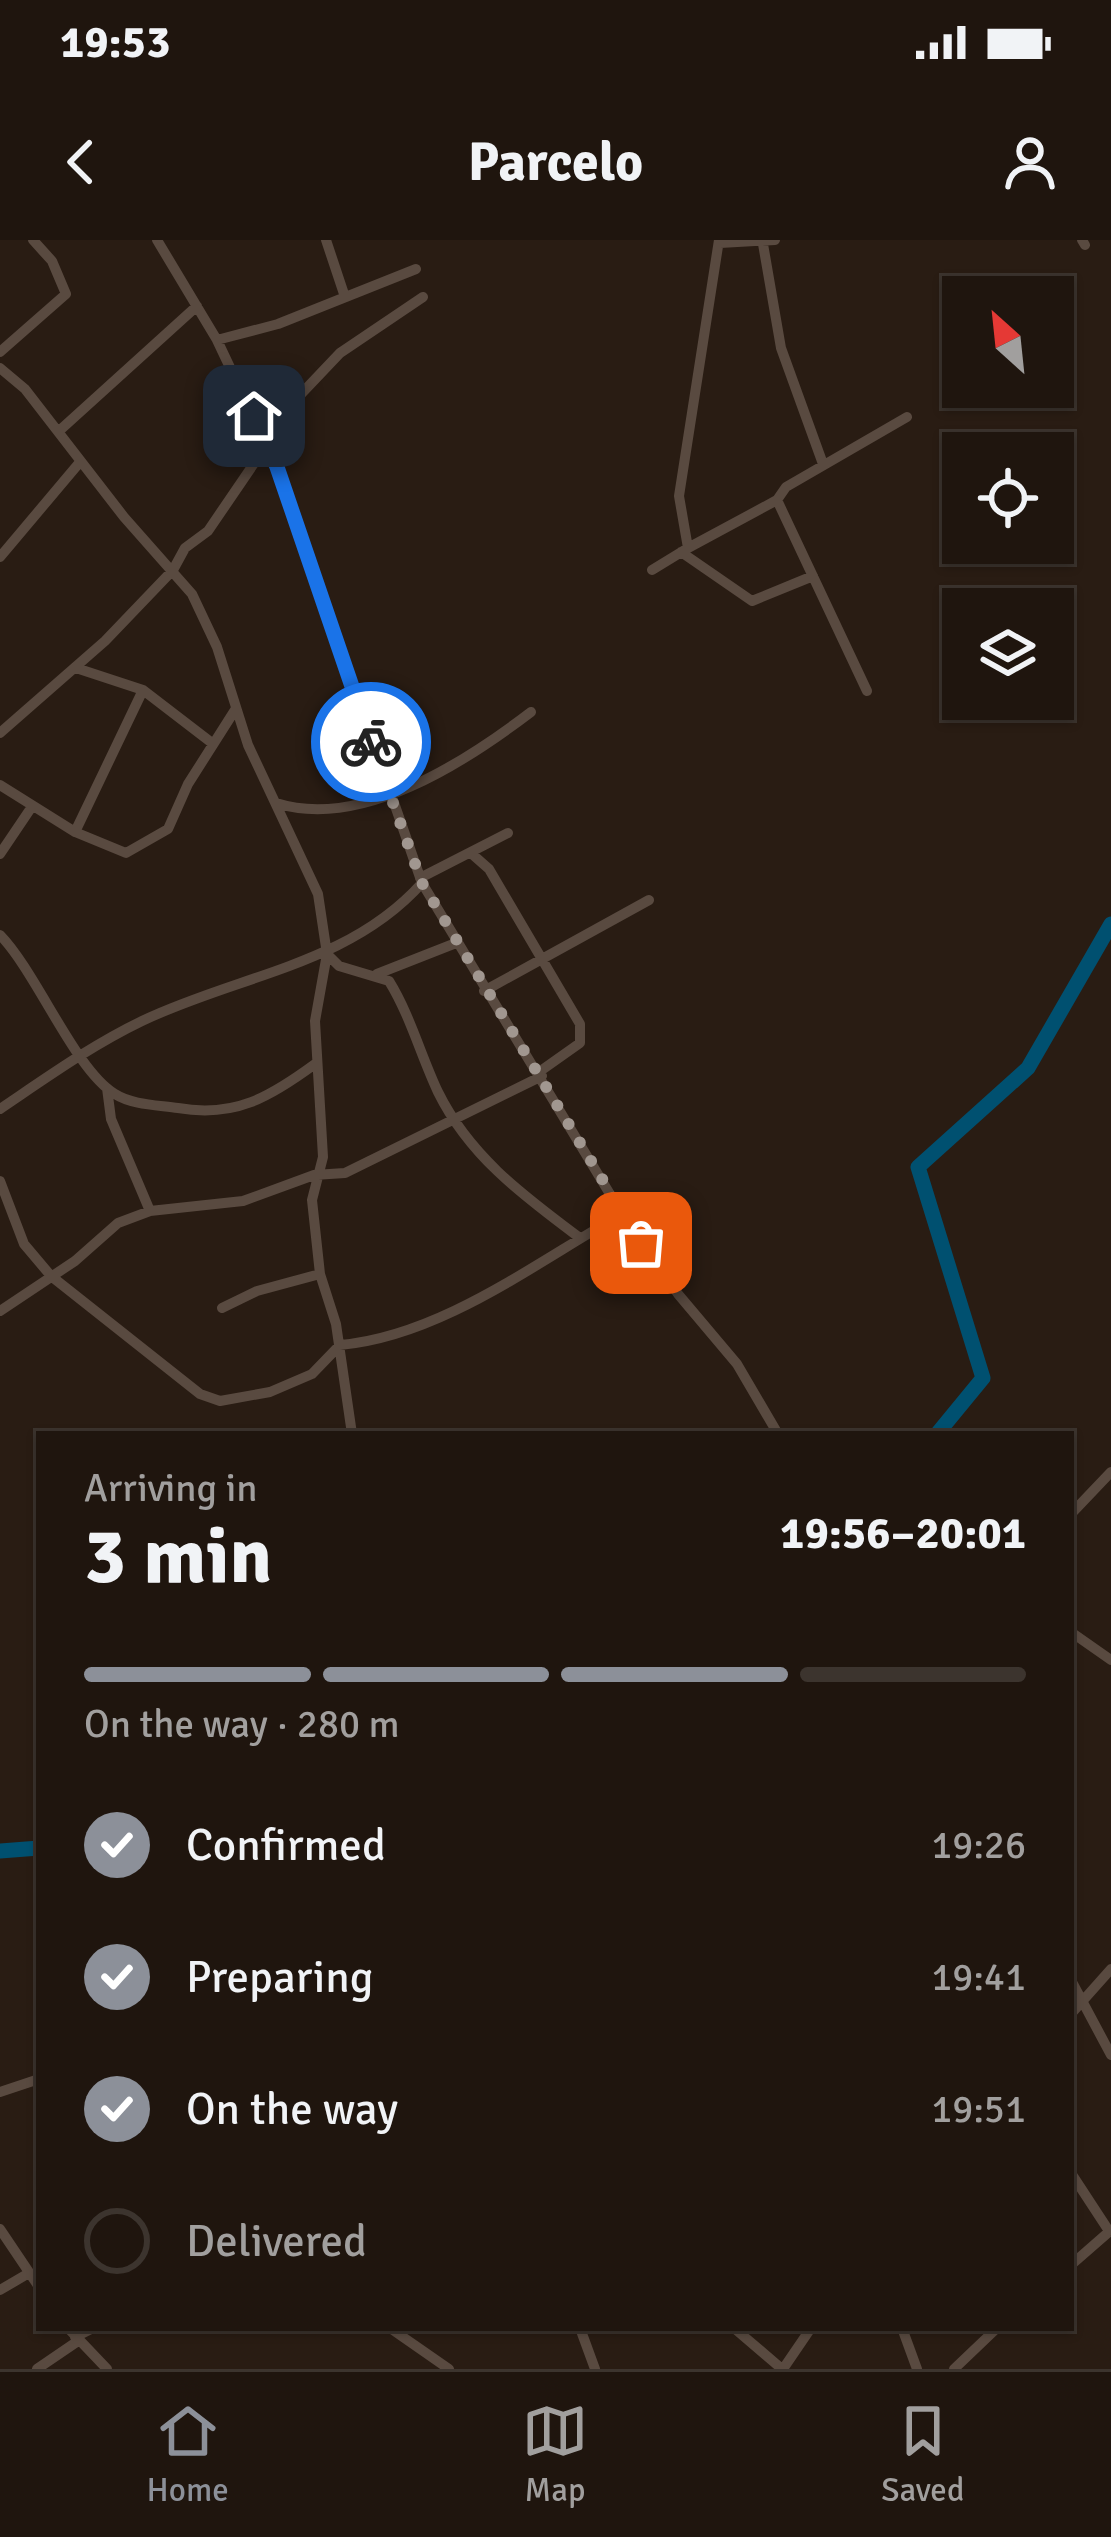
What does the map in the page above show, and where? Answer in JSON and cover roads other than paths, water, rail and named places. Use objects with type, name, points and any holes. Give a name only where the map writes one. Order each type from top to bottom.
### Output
[{"type":"street","points":[[0,352],[66,294],[52,261],[33,240]]},
{"type":"street","points":[[157,240],[217,340],[266,442],[421,881],[622,1214],[677,1294],[737,1364],[776,1431]]},
{"type":"street","points":[[326,240],[345,297]]},
{"type":"street","points":[[813,576],[752,601],[684,550],[679,496],[719,242],[769,242],[781,348],[824,464]]},
{"type":"street","points":[[217,340],[416,269]]},
{"type":"street","points":[[0,733],[76,668],[173,570],[185,548],[208,531],[266,442],[340,353],[423,297]]},
{"type":"street","points":[[59,431],[197,306]]},
{"type":"street","points":[[0,368],[59,431],[173,570],[206,620],[235,710],[318,894],[327,954],[318,992],[315,1064],[323,1157],[314,1175],[320,1274],[340,1345],[352,1431]]},
{"type":"street","points":[[652,570],[777,500],[824,464],[908,417]]},
{"type":"street","points":[[0,557],[80,462]]},
{"type":"street","points":[[777,500],[867,691]]},
{"type":"street","points":[[76,668],[143,690],[212,743]]},
{"type":"street","points":[[75,832],[143,690]]},
{"type":"street","points":[[0,785],[31,808],[126,854],[163,833],[235,710]]},
{"type":"street","points":[[276,803],[323,813],[346,811],[389,795],[531,712]]},
{"type":"street","points":[[0,854],[31,808]]},
{"type":"street","points":[[0,1109],[82,1055],[181,1005],[327,954],[386,919],[421,881],[508,833]]},
{"type":"street","points":[[0,1311],[118,1223],[150,1211],[243,1201],[314,1175],[345,1173],[456,1122],[540,1074],[573,1049],[583,1036],[489,869],[472,854]]},
{"type":"street","points":[[484,991],[649,900]]},
{"type":"street","points":[[0,935],[106,1088],[111,1119],[150,1211]]},
{"type":"street","points":[[374,975],[456,944]]},
{"type":"street","points":[[327,954],[339,966],[389,981],[456,1122],[504,1180],[580,1238]]},
{"type":"street","points":[[106,1088],[146,1103],[207,1113],[234,1111],[264,1099],[315,1064]]},
{"type":"street","points":[[0,1181],[24,1244],[51,1276],[180,1380],[220,1401],[271,1392],[312,1374],[340,1345],[370,1342],[425,1324],[622,1214]]},
{"type":"street","points":[[222,1308],[257,1291],[320,1274]]},
{"type":"street","points":[[1074,1511],[1111,1472]]},
{"type":"street","points":[[1099,1485],[1111,1496]]},
{"type":"street","points":[[1074,1634],[1111,1660]]},
{"type":"street","points":[[1074,2012],[1111,1969]]},
{"type":"street","points":[[1074,1986],[1111,2055]]},
{"type":"street","points":[[0,2092],[36,2079]]},
{"type":"street","points":[[1074,2177],[1110,2231],[1074,2262]]},
{"type":"street","points":[[0,2229],[36,2283]]},
{"type":"street","points":[[0,2290],[29,2273]]},
{"type":"street","points":[[394,2331],[448,2369]]},
{"type":"street","points":[[581,2331],[596,2369]]},
{"type":"street","points":[[738,2331],[782,2369],[809,2331]]},
{"type":"street","points":[[903,2331],[917,2369]]},
{"type":"street","points":[[954,2369],[994,2331]]},
{"type":"street","points":[[37,2369],[74,2336],[107,2369]]},
{"type":"waterway","points":[[939,1431],[983,1378],[918,1167],[1028,1068],[1111,924]]},
{"type":"waterway","points":[[0,1851],[36,1848]]}]
